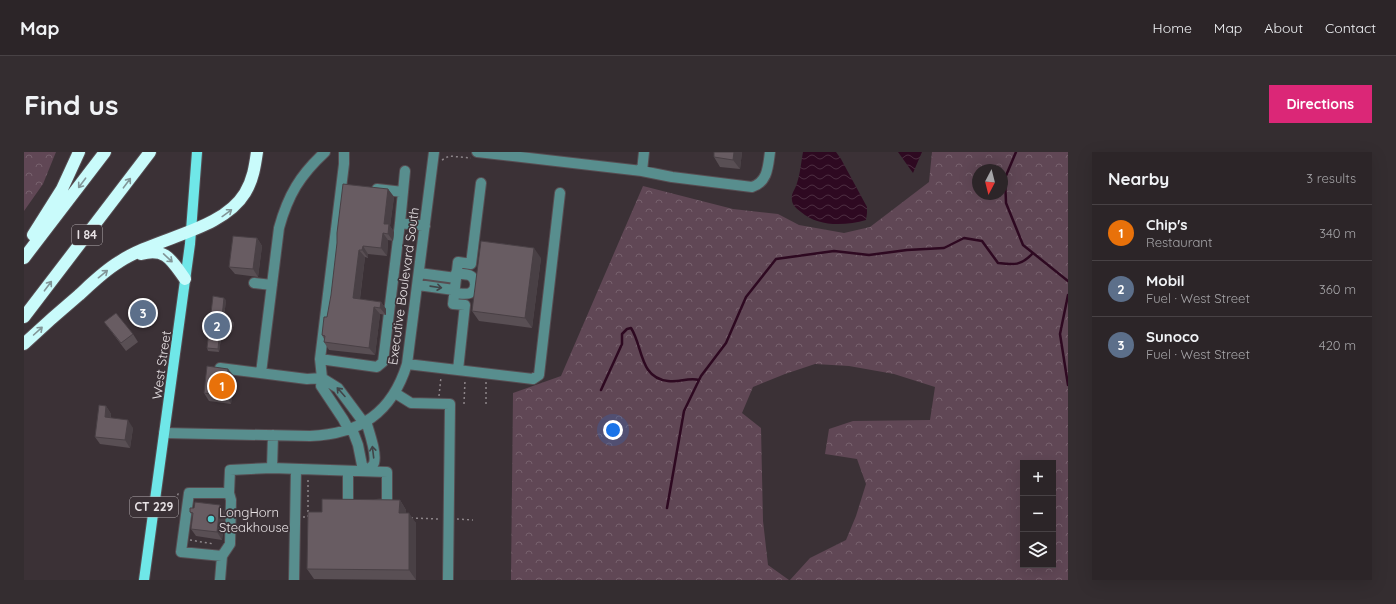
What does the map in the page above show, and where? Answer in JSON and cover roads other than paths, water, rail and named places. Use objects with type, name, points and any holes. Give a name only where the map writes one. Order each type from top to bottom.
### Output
[{"type":"highway","points":[[24,249],[62,189],[79,152]]},
{"type":"highway","name":"I 84","points":[[24,258],[105,152]]},
{"type":"highway","name":"I 84","points":[[24,317],[150,152]]},
{"type":"highway","points":[[24,344],[104,273],[119,262],[150,246],[223,216],[246,192],[252,176],[257,152]]},
{"type":"highway","points":[[119,262],[147,252],[164,253],[186,279]]},
{"type":"main road","name":"West Street","points":[[144,580],[186,279],[192,230],[197,152]]},
{"type":"street","points":[[261,373],[279,228],[285,207],[295,187],[310,165],[325,152]]},
{"type":"street","points":[[344,152],[345,185],[320,359],[322,378],[321,386],[351,430],[358,445],[362,465],[367,471]]},
{"type":"street","name":"Executive Boulevard South","points":[[164,433],[331,435],[351,430],[381,410],[395,393],[407,364],[434,152]]},
{"type":"street","points":[[477,152],[560,156],[642,170],[672,177],[752,186],[757,185],[766,175],[770,152]]},
{"type":"street","points":[[642,170],[644,152]]},
{"type":"street","points":[[320,359],[377,367],[384,362],[405,171]]},
{"type":"street","points":[[462,371],[465,305],[453,304],[454,291],[458,262],[471,264],[481,183]]},
{"type":"street","points":[[364,187],[403,192]]},
{"type":"street","points":[[407,364],[533,380],[539,375],[560,193]]},
{"type":"street","points":[[400,223],[425,226]]},
{"type":"street","points":[[418,285],[466,294],[474,290],[475,286],[475,280],[469,275],[456,276],[419,273]]},
{"type":"street","points":[[254,282],[272,285]]},
{"type":"street","points":[[220,368],[307,379],[322,378],[338,388],[365,422],[373,447],[374,458],[374,464],[367,471]]},
{"type":"street","points":[[395,393],[411,403],[450,404],[448,580]]},
{"type":"street","points":[[272,468],[273,435]]},
{"type":"street","points":[[220,580],[222,556],[230,544],[230,470],[272,468],[387,472],[387,504],[350,505],[348,502],[348,471]]},
{"type":"street","points":[[294,580],[296,469]]},
{"type":"street","points":[[222,556],[181,552],[189,493],[229,493]]},
{"type":"water","points":[[803,152],[836,152],[867,207],[866,220],[841,224],[824,223],[808,217],[795,207],[792,202],[792,196],[798,178]]},
{"type":"water","points":[[898,152],[922,152],[913,173]]},
{"type":"waterway","points":[[1016,152],[1005,178],[1006,203],[1023,245],[1068,281]]},
{"type":"waterway","points":[[667,508],[684,411],[701,376],[726,343],[746,297],[776,259],[834,251],[869,255],[907,250],[944,248],[964,238],[982,241],[998,263],[1017,264],[1025,260],[1033,253]]},
{"type":"waterway","points":[[1068,295],[1060,334],[1068,385]]},
{"type":"waterway","points":[[601,390],[622,344],[622,334],[627,329],[631,328],[635,335],[643,360],[652,374],[659,379],[668,381],[691,379],[699,380]]},
{"type":"place","name":"Sunoco","points":[[143,313]]},
{"type":"place","name":"Mobil","points":[[217,326]]},
{"type":"place","name":"Chip's","points":[[222,386]]},
{"type":"place","name":"LongHorn Steakhouse","points":[[211,519]]}]
